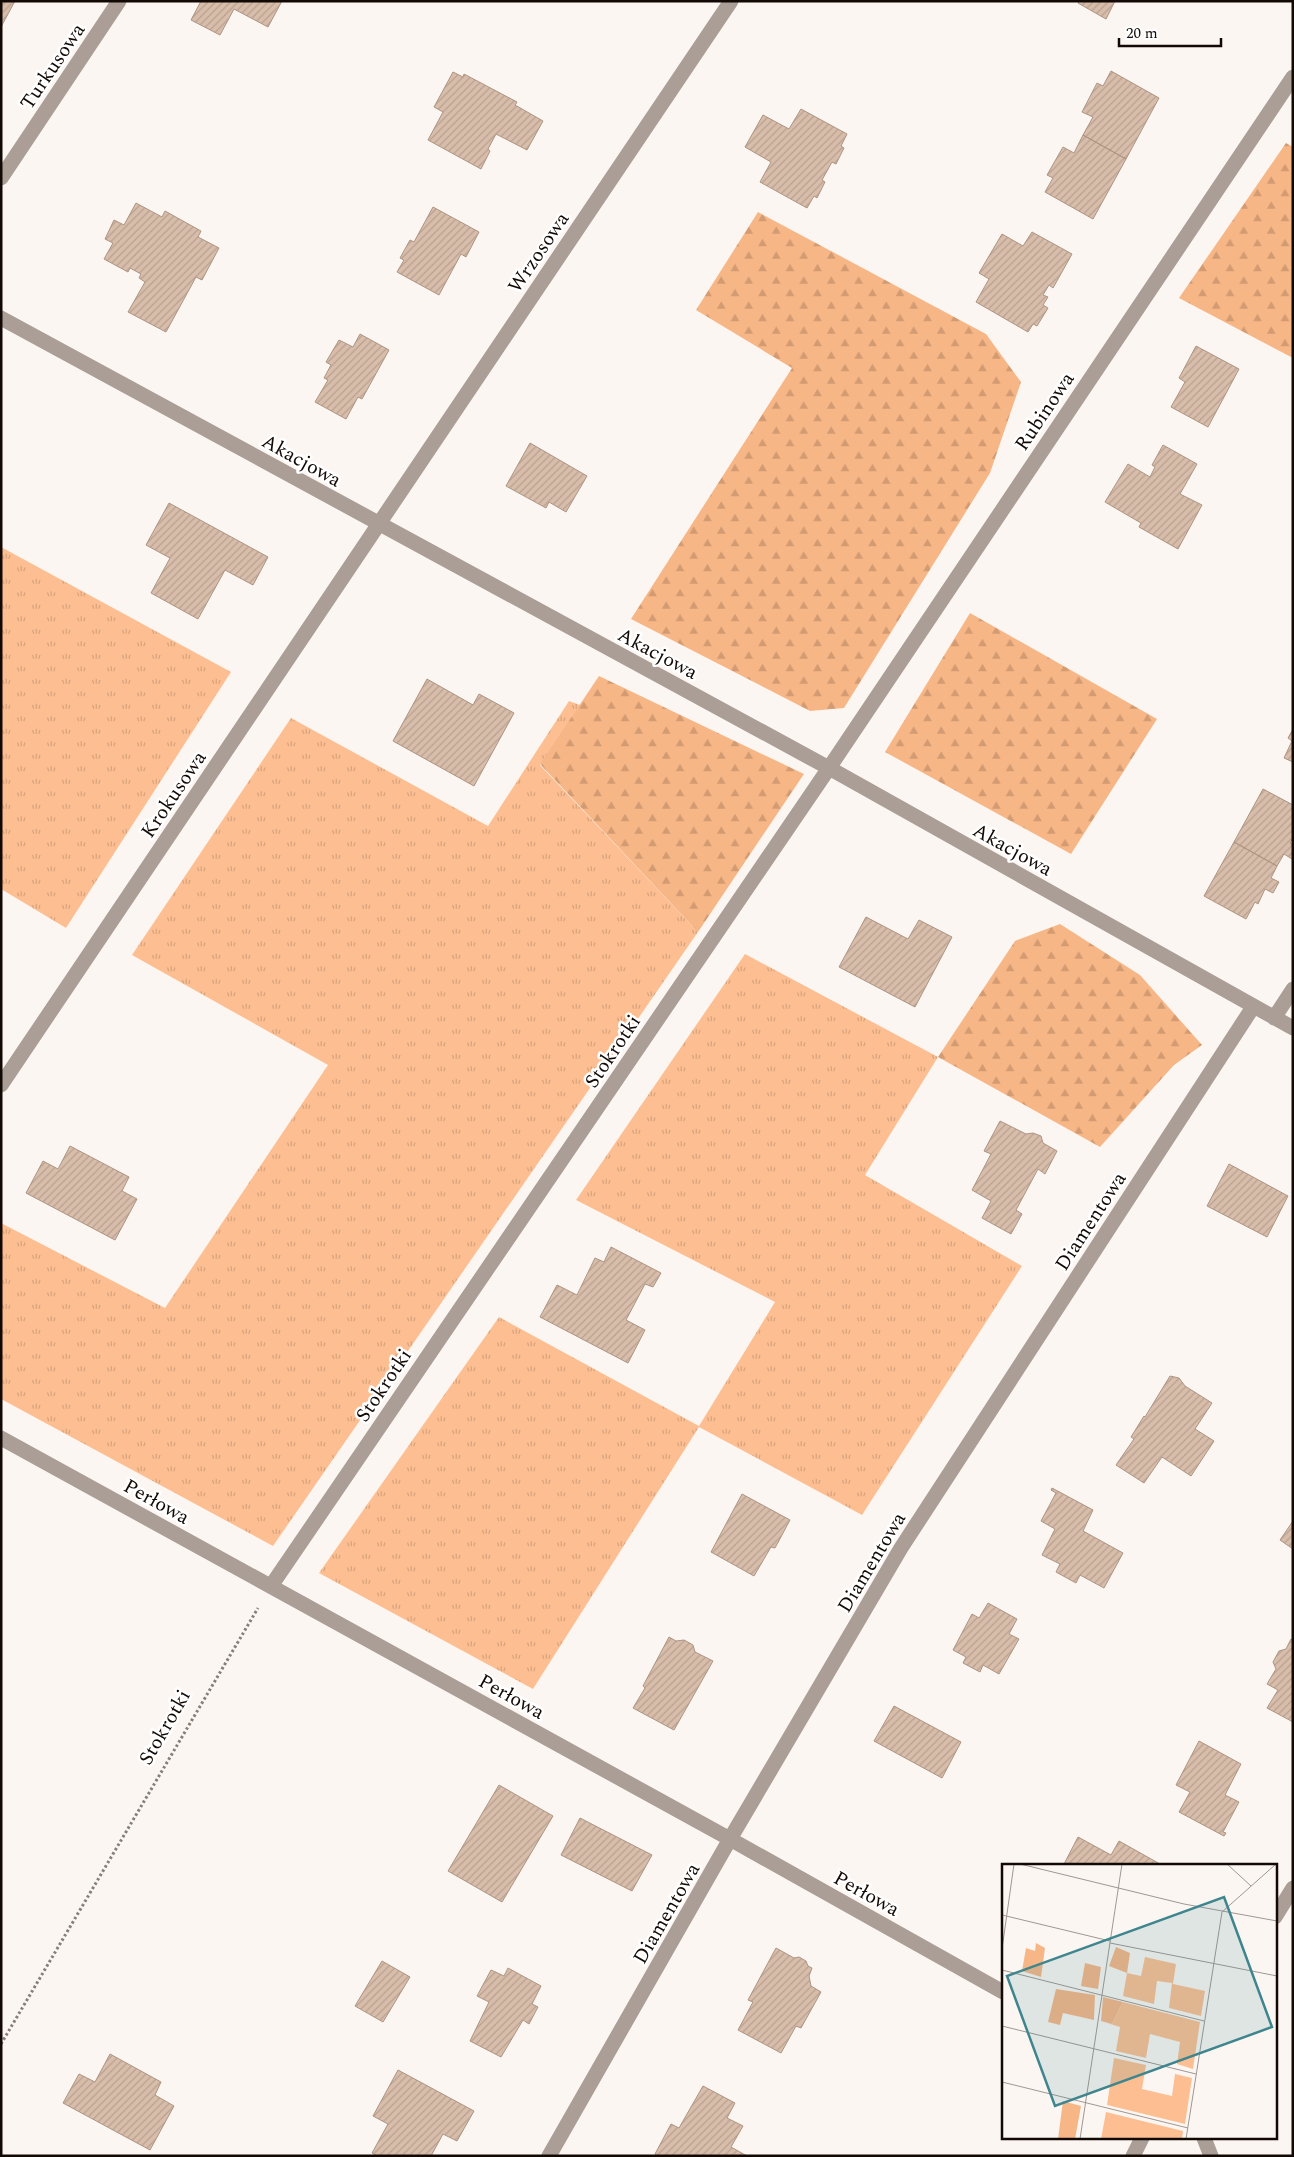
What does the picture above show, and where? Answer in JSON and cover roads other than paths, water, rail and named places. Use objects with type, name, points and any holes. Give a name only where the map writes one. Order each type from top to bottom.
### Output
[{"type":"street","name":"Turkusowa","points":[[1,178],[119,1]]},
{"type":"street","name":"Wrzosowa","points":[[379,524],[731,1]]},
{"type":"street","name":"Rubinowa","points":[[829,768],[1293,77]]},
{"type":"street","name":"Akacjowa","points":[[1,318],[829,768],[1293,1028]]},
{"type":"street","name":"Krokusowa","points":[[1,1085],[379,524]]},
{"type":"street","name":"Stokrotki","points":[[271,1586],[829,768]]},
{"type":"street","points":[[1274,1018],[1293,989]]},
{"type":"street","name":"Diamentowa","points":[[549,2156],[730,1840],[901,1548],[1253,1007]]},
{"type":"street","name":"Perłowa","points":[[1,1438],[1002,1991]]},
{"type":"street","points":[[1276,1915],[1293,1888]]},
{"type":"street","points":[[1132,2156],[1141,2140]]},
{"type":"street","points":[[1205,2140],[1211,2156]]}]
